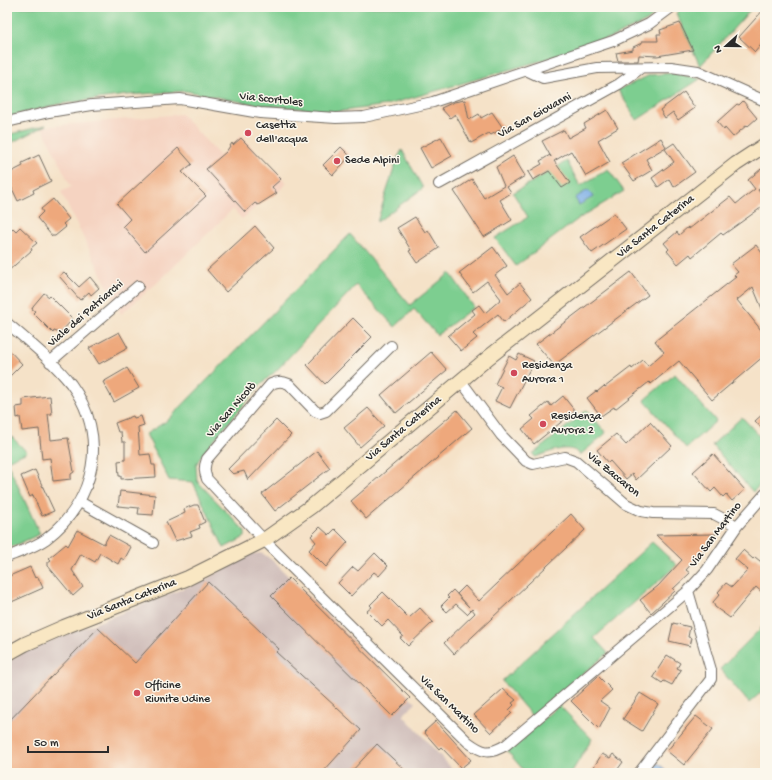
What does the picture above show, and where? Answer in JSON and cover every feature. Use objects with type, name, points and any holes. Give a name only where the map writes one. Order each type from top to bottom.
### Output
[{"type":"street","name":"Via Scortoles","points":[[7,122],[49,112],[92,105],[141,100],[180,99],[260,113],[330,118],[364,117],[433,102],[613,41],[649,24],[672,7]]},
{"type":"street","name":"Via San Giovanni","points":[[528,71],[543,78],[597,68],[671,67],[698,71],[765,101]]},
{"type":"street","name":"Via San Giovanni","points":[[439,184],[619,84],[641,68]]},
{"type":"street","name":"Via Santa Caterina","points":[[7,654],[25,644],[64,627],[188,578],[264,540],[312,506],[461,381],[736,164],[765,145]]},
{"type":"street","name":"Viale dei Patriarchi","points":[[50,362],[138,286]]},
{"type":"street","name":"Viale dei Patriarchi","points":[[7,323],[50,362],[71,385],[87,415],[93,442],[92,471],[80,502],[66,522],[44,541],[7,557]]},
{"type":"street","name":"Via San Nicolò","points":[[264,540],[207,479],[204,466],[207,459],[271,384],[277,381],[283,381],[289,384],[315,411],[320,413],[326,411],[391,346]]},
{"type":"street","name":"Via Zaccaron","points":[[461,381],[502,435],[526,461],[533,464],[566,457],[576,461],[632,508],[654,513],[714,514],[737,526]]},
{"type":"street","name":"Via San Martino","points":[[264,540],[468,742],[481,751],[496,751],[506,745],[688,591],[707,570],[737,526],[765,494]]},
{"type":"street","points":[[80,502],[153,543]]},
{"type":"street","points":[[639,773],[711,679],[711,670],[688,591]]},
{"type":"shaded area","points":[[181,114],[220,156],[241,136],[271,169],[272,168],[287,183],[276,194],[262,202],[242,219],[233,209],[158,282],[121,314],[61,192],[71,187],[42,127]]},
{"type":"shaded area","points":[[262,553],[272,560],[416,703],[403,715],[456,773],[7,773],[7,662],[30,649],[205,580],[251,554]]},
{"type":"green space","points":[[7,7],[664,7],[647,21],[612,37],[550,58],[387,105],[336,112],[253,104],[186,91],[127,95],[59,104],[7,117]]},
{"type":"green space","points":[[683,7],[753,7],[700,66],[676,13]]},
{"type":"green space","points":[[674,73],[700,79],[637,120],[618,90],[650,75]]},
{"type":"green space","points":[[46,125],[11,143],[7,141],[7,135]]},
{"type":"green space","points":[[402,150],[423,188],[377,222],[397,159]]},
{"type":"green space","points":[[567,161],[580,186],[608,169],[624,191],[578,219],[516,266],[495,238],[528,217],[513,193]]},
{"type":"green space","points":[[350,234],[410,305],[450,273],[474,307],[437,335],[414,309],[395,327],[356,285],[276,371],[262,383],[201,456],[196,465],[197,481],[245,531],[245,537],[224,548],[193,482],[169,480],[146,434],[168,420]]},
{"type":"green space","points":[[675,374],[716,421],[686,448],[644,400]]},
{"type":"green space","points":[[587,410],[606,433],[580,455],[571,449],[565,449],[552,451],[535,457],[533,454]]},
{"type":"green space","points":[[742,417],[765,442],[765,480],[753,492],[712,445]]},
{"type":"green space","points":[[7,432],[27,452],[7,461]]},
{"type":"green space","points":[[7,462],[40,534],[7,549]]},
{"type":"green space","points":[[652,542],[677,565],[594,638],[608,653],[532,716],[502,681]]},
{"type":"green space","points":[[765,624],[765,689],[749,703],[720,669]]},
{"type":"green space","points":[[559,705],[592,739],[571,773],[526,773],[507,751]]},
{"type":"water","points":[[588,190],[593,197],[579,205],[575,198]]},
{"type":"water","points":[[658,763],[666,770],[664,773],[650,773]]},
{"type":"building","points":[[765,8],[765,40],[755,52],[739,37]]},
{"type":"building","points":[[680,23],[693,50],[657,56],[639,55],[638,61],[618,61],[616,53],[633,50],[633,47],[642,43],[642,41],[658,41],[657,34],[661,34],[660,30]]},
{"type":"building","points":[[684,92],[695,108],[678,120],[673,112],[665,118],[660,110]]},
{"type":"building","points":[[465,100],[469,120],[479,114],[481,118],[492,112],[503,128],[491,135],[489,133],[471,143],[455,114],[450,118],[441,108],[454,102]]},
{"type":"building","points":[[743,101],[757,118],[733,137],[717,122],[737,104],[739,105]]},
{"type":"building","points":[[607,110],[618,128],[598,140],[610,162],[586,176],[571,151],[554,161],[570,183],[562,188],[549,171],[533,180],[528,172],[542,164],[540,161],[550,155],[542,141],[564,130],[568,138],[586,128],[584,124]]},
{"type":"building","points":[[441,137],[452,156],[431,168],[420,148]]},
{"type":"building","points":[[241,138],[281,179],[272,187],[277,193],[258,205],[255,203],[245,212],[206,169],[226,152],[232,143],[233,145]]},
{"type":"building","points":[[661,138],[666,147],[646,159],[652,170],[634,181],[621,163]]},
{"type":"building","points":[[674,143],[695,172],[674,187],[669,179],[658,187],[652,178],[674,162],[665,149]]},
{"type":"building","name":"Sede Alpini","points":[[341,147],[350,156],[333,175],[323,165]]},
{"type":"building","points":[[178,148],[192,164],[182,172],[206,196],[145,252],[123,226],[130,219],[117,204]]},
{"type":"building","points":[[39,155],[51,181],[33,190],[34,193],[18,201],[7,178],[7,174],[23,166],[22,163]]},
{"type":"building","points":[[513,156],[525,176],[507,187],[511,193],[500,200],[512,220],[484,237],[454,191],[472,179],[484,198],[504,186],[496,167]]},
{"type":"building","points":[[761,169],[765,173],[765,184],[758,190],[765,199],[765,205],[723,235],[721,233],[692,257],[690,254],[678,264],[667,251],[669,249],[664,243],[677,232],[679,235],[688,227],[689,229],[730,197],[736,204],[755,189],[748,180]]},
{"type":"building","points":[[53,199],[69,219],[63,224],[66,227],[55,236],[52,236],[37,218],[43,212],[41,209]]},
{"type":"building","points":[[614,213],[626,229],[592,253],[580,237]]},
{"type":"building","points":[[415,217],[425,232],[428,230],[439,248],[417,263],[409,251],[411,250],[397,228]]},
{"type":"building","points":[[255,226],[274,248],[226,292],[207,270]]},
{"type":"building","points":[[20,227],[37,243],[31,248],[32,250],[7,272],[7,235],[13,228],[16,231]]},
{"type":"building","points":[[756,245],[765,257],[765,316],[753,287],[737,300],[765,335],[765,355],[712,400],[679,361],[651,384],[649,382],[615,409],[614,407],[601,416],[587,398],[604,386],[605,387],[631,367],[632,369],[643,360],[648,366],[664,352],[655,341],[736,277],[734,275],[738,272],[731,264]]},
{"type":"building","points":[[493,247],[507,266],[495,275],[508,293],[520,283],[532,298],[504,322],[498,314],[473,334],[477,338],[461,351],[448,336],[475,314],[472,310],[479,305],[485,313],[501,299],[487,281],[473,292],[459,273]]},
{"type":"building","points":[[64,272],[79,287],[90,277],[99,288],[91,295],[89,292],[80,300],[59,276]]},
{"type":"building","points":[[631,272],[648,295],[554,365],[536,344]]},
{"type":"building","points":[[44,293],[49,297],[50,296],[73,319],[60,333],[54,331],[53,333],[33,313],[35,311],[32,309],[33,306]]},
{"type":"building","points":[[353,318],[372,337],[325,384],[307,365]]},
{"type":"building","points":[[119,332],[128,348],[99,364],[89,348]]},
{"type":"building","points":[[7,348],[22,364],[7,379]]},
{"type":"building","points":[[431,352],[447,370],[396,413],[381,395]]},
{"type":"building","name":"Residenza Aurora 1","points":[[519,354],[534,361],[510,408],[495,401],[502,387],[495,384],[509,356],[516,360]]},
{"type":"building","points":[[127,368],[139,388],[114,402],[103,382]]},
{"type":"building","points":[[50,396],[52,414],[48,414],[51,440],[68,438],[74,472],[71,474],[71,479],[53,481],[50,458],[42,459],[39,429],[22,431],[20,417],[17,418],[16,407],[23,406],[23,399]]},
{"type":"building","name":"Residenza Aurora 2","points":[[563,396],[575,411],[534,444],[522,429],[534,419],[531,416],[548,402],[551,406]]},
{"type":"building","points":[[368,408],[384,426],[360,447],[344,428]]},
{"type":"building","points":[[457,410],[472,428],[366,519],[351,501]]},
{"type":"building","points":[[765,412],[765,432],[755,421]]},
{"type":"building","points":[[133,416],[134,418],[141,416],[144,425],[138,427],[140,455],[150,454],[152,465],[155,465],[156,477],[121,479],[121,476],[119,476],[118,461],[125,460],[125,442],[122,442],[121,432],[118,432],[115,423]]},
{"type":"building","points":[[276,420],[291,435],[248,480],[244,471],[233,474],[228,469]]},
{"type":"building","points":[[650,422],[672,446],[636,480],[632,474],[626,479],[610,461],[608,463],[597,450],[616,434],[626,445]]},
{"type":"building","points":[[317,451],[330,468],[275,511],[262,494]]},
{"type":"building","points":[[713,454],[745,490],[732,501],[726,494],[723,497],[715,488],[711,492],[693,472]]},
{"type":"building","points":[[35,470],[54,511],[42,516],[33,495],[30,497],[21,476]]},
{"type":"building","points":[[120,491],[155,495],[153,515],[138,514],[139,508],[118,506]]},
{"type":"building","points":[[198,505],[205,522],[199,525],[200,528],[190,532],[192,536],[175,541],[166,522],[185,513],[184,509]]},
{"type":"building","points":[[571,514],[585,530],[454,654],[444,643],[475,613],[472,609],[467,614],[456,604],[447,612],[441,606],[449,598],[447,596],[453,590],[469,607],[457,594],[465,586],[479,601]]},
{"type":"building","points":[[320,527],[329,535],[335,529],[348,542],[326,567],[309,550],[316,542],[311,536]]},
{"type":"building","points":[[77,530],[104,544],[109,535],[131,547],[124,560],[121,558],[118,564],[100,553],[95,562],[81,554],[72,570],[83,587],[73,596],[48,566],[48,562],[51,560],[49,558],[66,544],[68,546]]},
{"type":"building","points":[[716,534],[702,548],[704,550],[686,570],[690,573],[673,589],[675,591],[651,613],[640,600],[658,586],[682,560],[656,535]]},
{"type":"building","points":[[743,550],[753,559],[755,557],[765,565],[765,595],[756,587],[730,618],[715,607],[713,602],[720,594],[718,592],[726,583],[732,587],[748,570],[735,559]]},
{"type":"building","points":[[375,553],[388,566],[379,576],[374,572],[351,596],[338,583],[353,567],[358,571]]},
{"type":"building","points":[[30,567],[35,578],[38,577],[43,588],[7,604],[7,577]]},
{"type":"building","points":[[289,578],[410,698],[392,716],[271,596]]},
{"type":"building","name":"Officine Riunite Udine","points":[[208,582],[279,649],[276,652],[361,730],[322,773],[7,773],[7,723],[98,628],[135,663]]},
{"type":"building","points":[[383,592],[409,618],[420,608],[433,622],[408,646],[400,638],[403,636],[388,620],[382,626],[367,611],[372,607],[370,605]]},
{"type":"building","points":[[673,623],[690,627],[688,637],[692,638],[690,646],[669,641]]},
{"type":"building","points":[[667,655],[680,663],[677,668],[681,670],[672,685],[664,681],[662,683],[653,677]]},
{"type":"building","points":[[598,676],[612,690],[600,701],[610,708],[599,729],[571,701]]},
{"type":"building","points":[[503,689],[516,700],[512,703],[514,705],[509,710],[512,713],[491,733],[474,715]]},
{"type":"building","points":[[640,693],[658,704],[642,731],[623,719]]},
{"type":"building","points":[[696,716],[713,729],[684,765],[667,751]]},
{"type":"building","points":[[436,721],[471,760],[461,768],[441,747],[439,749],[424,732]]},
{"type":"building","points":[[377,744],[408,773],[350,773]]},
{"type":"building","points":[[602,754],[610,758],[613,754],[623,762],[615,773],[590,773]]},
{"type":"place","name":"Casetta dell'acqua","points":[[248,133]]},
{"type":"place","name":"Sede Alpini","points":[[337,161]]},
{"type":"place","name":"Residenza Aurora 1","points":[[514,373]]},
{"type":"place","name":"Residenza Aurora 2","points":[[543,424]]},
{"type":"place","name":"Officine Riunite Udine","points":[[137,693]]}]
